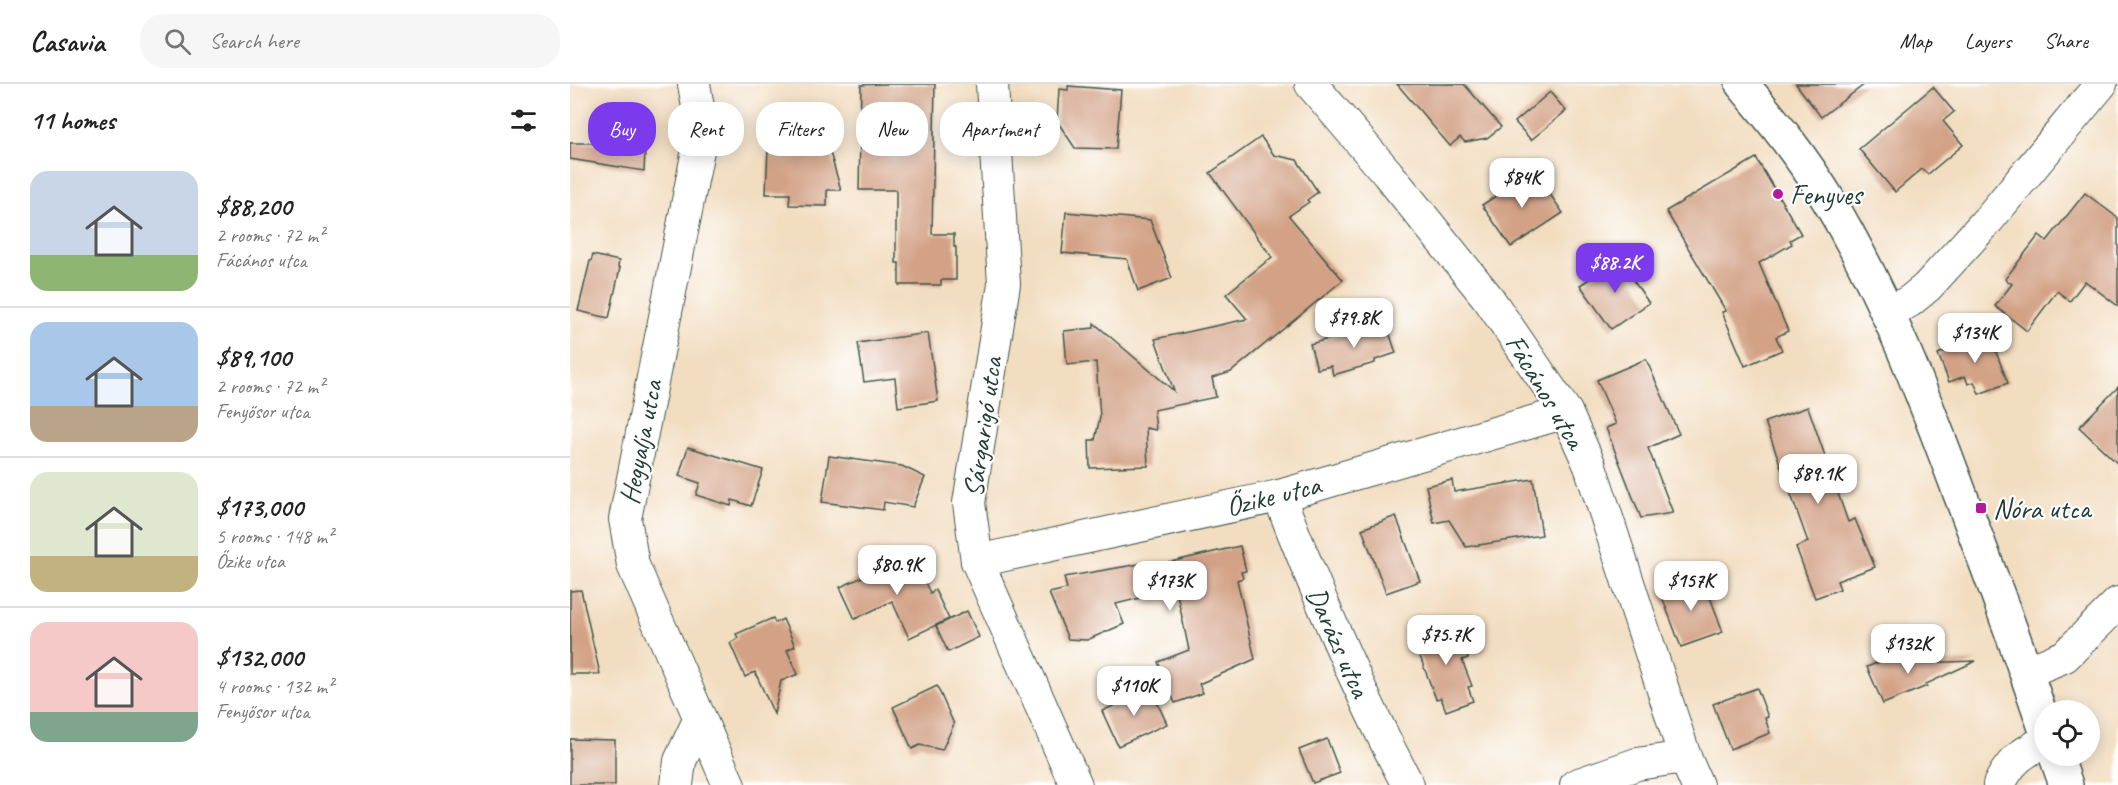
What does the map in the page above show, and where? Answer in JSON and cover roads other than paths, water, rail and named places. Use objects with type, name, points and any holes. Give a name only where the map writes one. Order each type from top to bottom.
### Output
[{"type":"street","name":"Hegyalja utca","points":[[694,84],[702,130],[625,519],[633,566],[729,785]]},
{"type":"street","name":"Sárgarigó utca","points":[[992,84],[1004,284],[969,503],[977,561],[1076,785]]},
{"type":"street","name":"Fácános utca","points":[[1311,84],[1388,174],[1488,298],[1566,412],[1590,466],[1685,757],[1697,785]]},
{"type":"street","points":[[1742,84],[1781,131],[1827,198],[1856,248],[1912,369],[2036,700]]},
{"type":"street","points":[[1887,314],[1910,301],[1927,287],[1988,220],[2101,84]]},
{"type":"street","name":"Őzike utca","points":[[977,561],[1279,496],[1566,412]]},
{"type":"street","name":"Darázs utca","points":[[1279,496],[1319,600],[1379,730],[1408,785]]},
{"type":"street","points":[[2027,672],[2065,656],[2118,603]]},
{"type":"street","points":[[677,785],[680,761],[700,718]]},
{"type":"street","points":[[1999,785],[2003,775],[2022,753],[2034,747]]},
{"type":"street","points":[[1576,785],[1637,764],[1685,757]]},
{"type":"street","points":[[2059,766],[2066,785]]},
{"type":"place","name":"Fenyves","points":[[1778,194]]},
{"type":"place","name":"Nóra utca","points":[[1981,508]]}]
